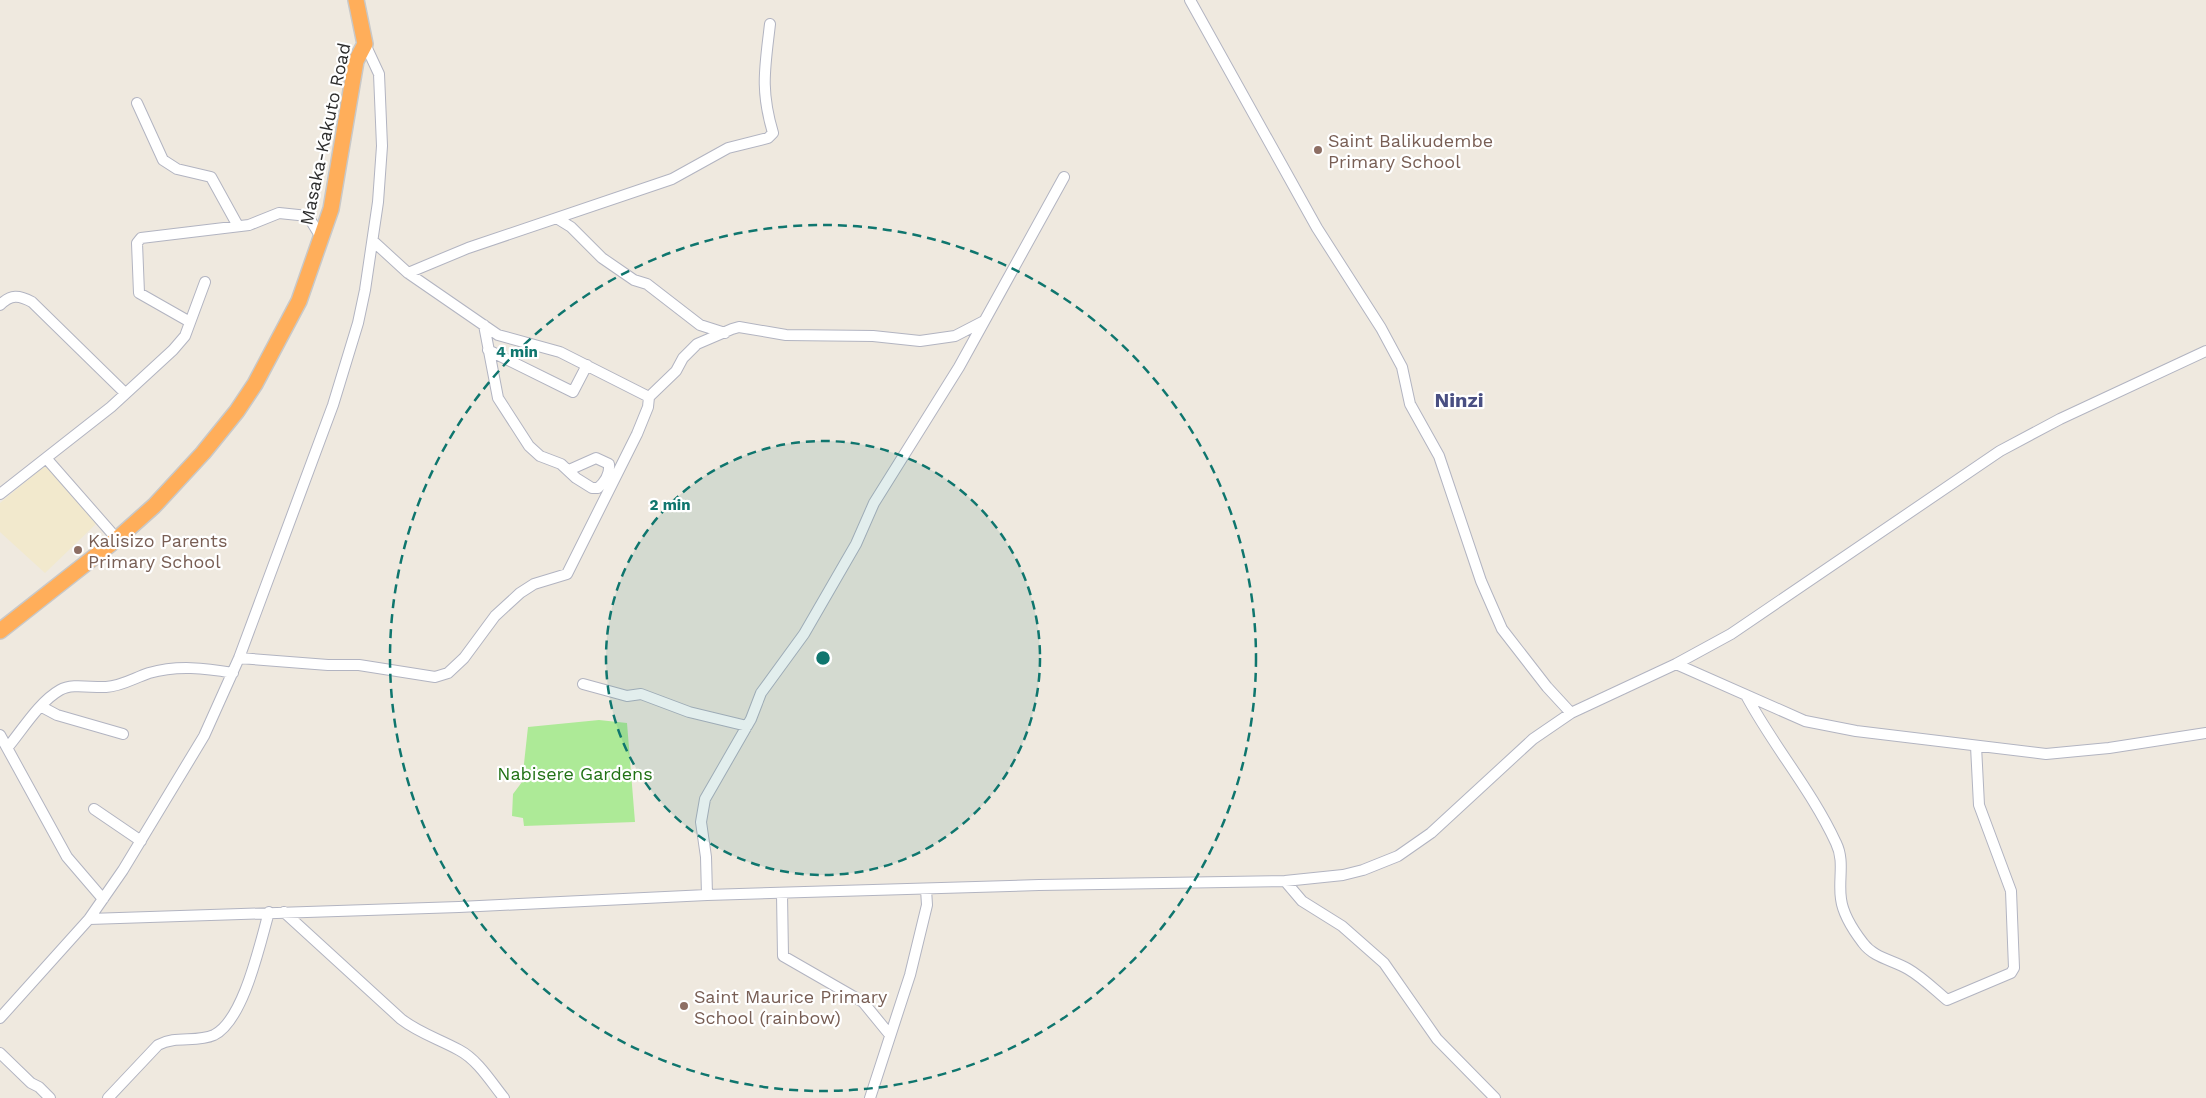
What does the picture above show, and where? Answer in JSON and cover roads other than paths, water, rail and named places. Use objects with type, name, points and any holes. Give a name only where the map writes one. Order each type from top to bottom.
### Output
[{"type":"highway","name":"Masaka-Kakuto Road","points":[[0,631],[117,539],[181,478],[237,411],[259,376],[299,301],[322,239],[333,201],[356,61],[365,44],[356,0]]},
{"type":"street","points":[[1190,0],[1317,228],[1381,328],[1402,367],[1410,404],[1439,456],[1481,581],[1502,629],[1547,687],[1571,713]]},
{"type":"street","points":[[408,273],[468,248],[672,179],[728,148],[771,136],[763,85],[763,65],[770,24]]},
{"type":"street","points":[[0,1018],[89,919],[103,899],[141,841],[204,736],[239,658],[346,364],[366,290],[373,241],[381,155],[381,120],[378,100],[379,74],[365,44]]},
{"type":"street","points":[[137,103],[163,160],[177,169],[211,177],[238,226]]},
{"type":"street","points":[[707,895],[702,811],[710,792],[747,726],[761,693],[804,634],[856,544],[874,503],[959,367],[1064,177]]},
{"type":"street","points":[[190,322],[139,293],[139,239],[249,225],[279,213],[301,214],[312,219],[322,239]]},
{"type":"street","points":[[558,219],[571,227],[602,258],[634,280],[647,284],[700,325],[725,333]]},
{"type":"street","points":[[373,241],[408,273],[505,338],[560,352],[649,396]]},
{"type":"street","points":[[0,494],[111,407],[124,393],[181,343],[205,282]]},
{"type":"street","points":[[0,305],[11,297],[20,296],[32,302],[124,393]]},
{"type":"street","points":[[239,658],[328,665],[359,665],[435,677],[448,673],[464,658],[495,616],[520,593],[534,584],[567,574],[638,434],[648,407],[649,396],[676,371],[684,358],[698,344],[739,327],[786,335],[873,336],[920,341],[954,336],[984,321]]},
{"type":"street","points":[[484,325],[498,398],[529,446],[540,456],[561,464],[570,470]]},
{"type":"street","points":[[488,350],[573,392],[587,365]]},
{"type":"street","points":[[89,919],[465,907],[707,895],[1285,881],[1343,875],[1381,864],[1398,856],[1430,833],[1533,739],[1571,713],[1676,664],[1731,634],[2000,451],[2060,419],[2206,351]]},
{"type":"street","points":[[46,458],[117,539]]},
{"type":"street","points":[[1676,664],[1805,721],[1831,728],[2027,753],[2067,753],[2206,733]]},
{"type":"street","points":[[8,747],[42,706],[61,690],[115,686],[151,673],[189,668],[233,673]]},
{"type":"street","points":[[583,684],[627,696],[641,694],[689,712],[747,726]]},
{"type":"street","points":[[1747,697],[1815,803],[1837,845],[1842,876],[1841,899],[1844,912],[1852,927],[1864,945],[1881,958],[1908,969],[1947,1000],[2011,972],[2014,968],[2011,891],[1979,805],[1976,746]]},
{"type":"street","points":[[42,706],[56,715],[123,734]]},
{"type":"street","points":[[0,735],[67,857],[103,899]]},
{"type":"street","points":[[94,809],[141,841]]},
{"type":"street","points":[[1285,881],[1302,901],[1342,926],[1384,963],[1437,1038],[1495,1098]]},
{"type":"street","points":[[870,1098],[910,975],[927,904],[926,889]]},
{"type":"street","points":[[782,894],[782,956],[863,1002],[890,1035]]},
{"type":"street","points":[[108,1098],[158,1045],[165,1041],[202,1038],[214,1035],[229,1022],[243,992],[269,912]]},
{"type":"street","points":[[284,912],[401,1019],[417,1031],[460,1051],[474,1062],[504,1098]]},
{"type":"street","points":[[0,1053],[31,1083],[39,1087],[50,1098]]},
{"type":"place","name":"Saint Balikudembe Primary School","points":[[1318,150]]},
{"type":"place","name":"Kalisizo Parents Primary School","points":[[78,550]]},
{"type":"place","name":"Saint Maurice Primary School (rainbow)","points":[[684,1006]]},
{"type":"district","name":"Ninzi","points":[[1459,400]]},
{"type":"park label","name":"Nabisere Gardens","points":[[575,773]]}]
